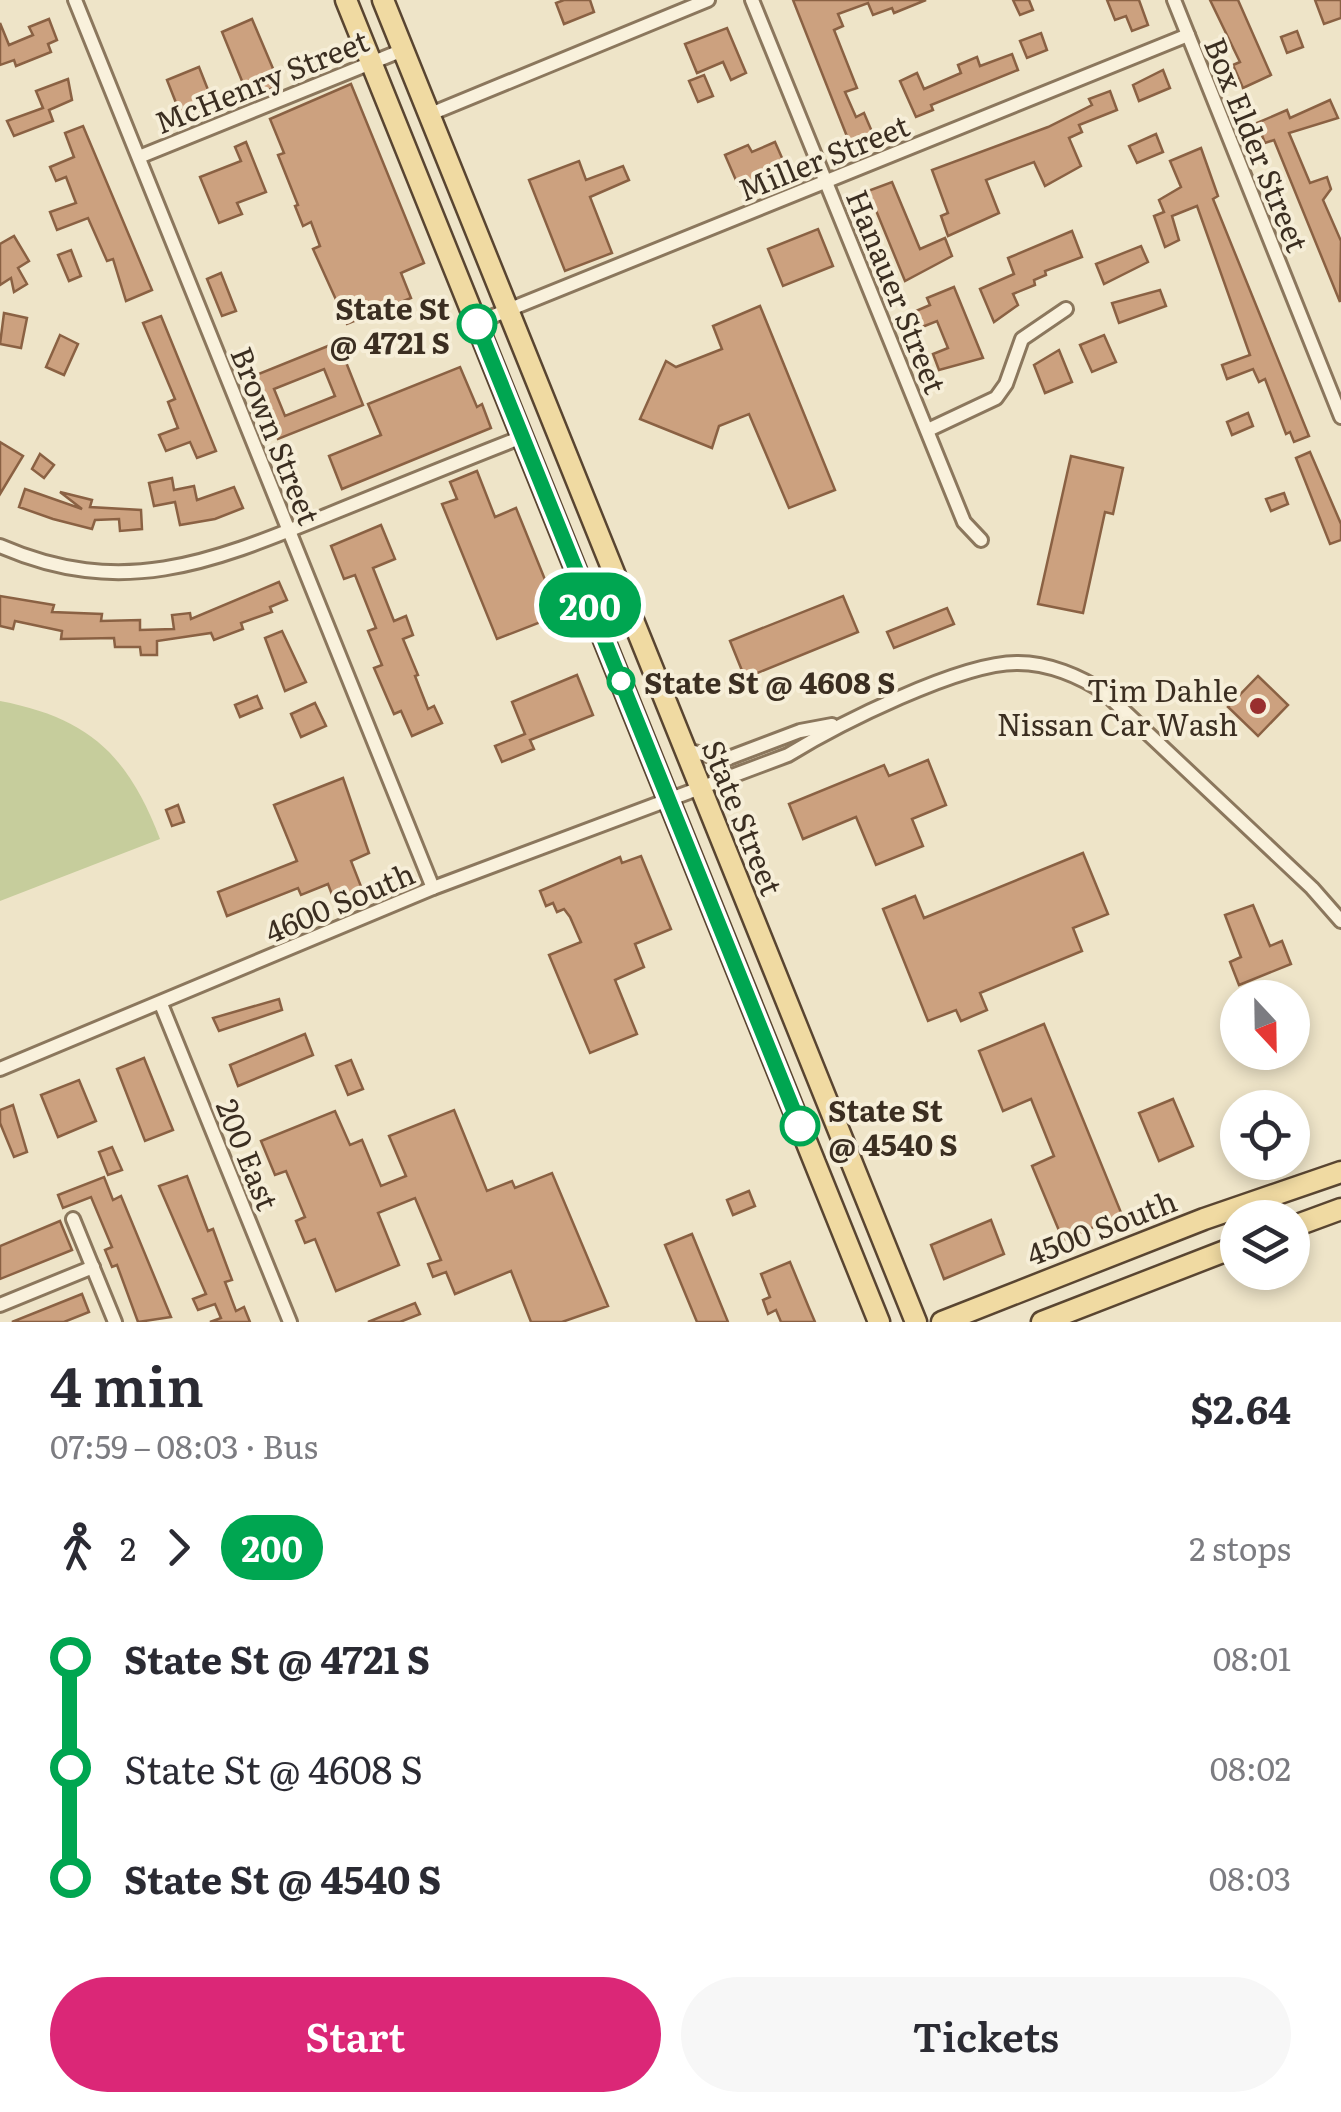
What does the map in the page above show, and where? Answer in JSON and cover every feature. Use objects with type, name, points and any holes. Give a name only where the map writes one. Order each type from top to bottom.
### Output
[{"type":"main road","points":[[346,0],[879,1322]]},
{"type":"main road","name":"State Street","points":[[383,0],[916,1322]]},
{"type":"main road","name":"4500 South","points":[[942,1322],[1204,1218],[1341,1172]]},
{"type":"main road","points":[[1310,1221],[1341,1210]]},
{"type":"main road","points":[[1042,1322],[1220,1253]]},
{"type":"street","name":"Brown Street","points":[[75,0],[434,888]]},
{"type":"street","points":[[428,116],[708,0]]},
{"type":"street","name":"Hanauer Street","points":[[752,0],[964,522],[981,540]]},
{"type":"street","name":"Box Elder Street","points":[[1174,0],[1341,417]]},
{"type":"street","name":"Miller Street","points":[[476,323],[1188,35]]},
{"type":"street","name":"McHenry Street","points":[[138,157],[402,50]]},
{"type":"street","points":[[928,430],[996,398],[1010,376],[1022,338],[1066,309]]},
{"type":"street","points":[[0,546],[66,568],[137,573],[219,559],[522,436]]},
{"type":"street","points":[[685,750],[726,758],[800,731],[840,723],[998,665],[1018,663],[1070,674],[1119,704],[1341,921]]},
{"type":"street","name":"4600 South","points":[[0,1069],[434,888],[788,755],[840,723]]},
{"type":"street","name":"200 East","points":[[162,1004],[290,1322]]},
{"type":"street","points":[[73,1219],[115,1322]]},
{"type":"street","points":[[0,1305],[92,1267]]},
{"type":"green space","points":[[0,701],[58,718],[101,745],[134,784],[160,839],[0,901]]},
{"type":"building","points":[[590,0],[594,12],[564,24],[556,3]]},
{"type":"building","points":[[793,0],[926,0],[894,13],[892,8],[873,15],[868,3],[838,14],[843,26],[834,30],[857,88],[845,92],[856,117],[864,113],[873,134],[850,144]]},
{"type":"building","points":[[1013,0],[1029,0],[1033,10],[1020,15]]},
{"type":"building","points":[[1107,0],[1139,0],[1148,25],[1132,31],[1126,16],[1115,20]]},
{"type":"building","points":[[1210,0],[1238,0],[1271,75],[1243,88],[1233,65],[1240,62]]},
{"type":"building","points":[[1315,0],[1341,0],[1341,18],[1324,24]]},
{"type":"building","points":[[49,19],[57,40],[48,44],[51,52],[16,66],[14,60],[0,65],[0,23],[9,45],[33,35],[29,27]]},
{"type":"building","points":[[252,19],[280,85],[249,98],[222,32]]},
{"type":"building","points":[[727,28],[746,73],[731,80],[723,62],[697,73],[685,44]]},
{"type":"building","points":[[1297,31],[1303,47],[1287,53],[1281,37]]},
{"type":"building","points":[[1041,33],[1047,50],[1027,58],[1020,41]]},
{"type":"building","points":[[1012,54],[1018,70],[931,105],[933,110],[916,117],[900,81],[917,73],[924,89],[961,73],[958,65],[977,57],[980,66]]},
{"type":"building","points":[[199,67],[214,105],[182,118],[167,80]]},
{"type":"building","points":[[1163,70],[1170,88],[1139,101],[1133,85]]},
{"type":"building","points":[[704,75],[713,96],[698,102],[689,81]]},
{"type":"building","points":[[68,79],[72,100],[49,110],[53,121],[14,136],[7,121],[43,108],[36,91]]},
{"type":"building","points":[[351,84],[424,263],[401,273],[411,298],[347,324],[313,249],[320,246],[311,222],[303,226],[295,206],[298,205],[278,155],[284,153],[270,119]]},
{"type":"building","points":[[1110,91],[1117,110],[1079,125],[1082,132],[1069,138],[1081,166],[1045,186],[1034,162],[986,180],[999,213],[948,236],[941,216],[948,213],[932,170],[1048,127],[1092,105],[1089,99]]},
{"type":"building","points":[[1330,100],[1338,118],[1289,133],[1310,183],[1327,177],[1331,189],[1323,200],[1341,241],[1340,302],[1274,140],[1265,143],[1257,123],[1287,110],[1290,118]]},
{"type":"building","points":[[83,126],[152,290],[126,301],[113,259],[107,261],[88,218],[57,230],[50,212],[76,203],[66,177],[56,181],[50,167],[74,157],[65,133]]},
{"type":"building","points":[[1156,134],[1163,152],[1137,163],[1129,146]]},
{"type":"building","points":[[246,142],[266,192],[237,203],[242,214],[219,223],[200,177],[241,161],[235,147]]},
{"type":"building","points":[[775,142],[786,167],[738,185],[725,155],[748,145],[752,152]]},
{"type":"building","points":[[1201,148],[1218,196],[1213,199],[1309,436],[1294,442],[1290,432],[1286,434],[1265,379],[1259,382],[1253,369],[1227,379],[1222,365],[1250,355],[1197,206],[1172,216],[1179,240],[1165,247],[1154,216],[1164,212],[1159,200],[1181,187],[1170,161]]},
{"type":"building","points":[[579,161],[586,180],[623,166],[629,180],[590,197],[612,253],[565,271],[529,180]]},
{"type":"building","points":[[892,182],[920,249],[945,238],[952,256],[905,281],[868,191]]},
{"type":"building","points":[[818,229],[833,266],[783,286],[768,249]]},
{"type":"building","points":[[1072,231],[1082,257],[1045,271],[1046,275],[1034,280],[1035,285],[1013,294],[1018,305],[994,322],[980,289],[1014,274],[1008,258]]},
{"type":"building","points":[[14,236],[29,261],[18,268],[27,284],[14,292],[11,278],[0,285],[0,244]]},
{"type":"building","points":[[1141,246],[1148,262],[1104,284],[1096,264]]},
{"type":"building","points":[[71,250],[81,276],[69,281],[58,255]]},
{"type":"building","points":[[221,273],[236,311],[222,316],[207,279]]},
{"type":"building","points":[[954,287],[983,358],[939,370],[933,354],[948,348],[937,321],[922,327],[916,311],[930,305],[927,298]]},
{"type":"building","points":[[1160,290],[1166,306],[1119,323],[1112,303]]},
{"type":"building","points":[[760,306],[835,490],[789,508],[749,414],[719,426],[712,448],[640,419],[666,361],[676,367],[722,349],[713,326]]},
{"type":"building","points":[[4,313],[27,318],[21,348],[0,344]]},
{"type":"building","points":[[161,316],[216,451],[197,458],[190,442],[166,451],[159,435],[178,428],[168,402],[175,399],[143,323]]},
{"type":"building","points":[[60,335],[78,344],[64,375],[46,367]]},
{"type":"building","points":[[1104,335],[1116,362],[1092,372],[1080,345]]},
{"type":"building","points":[[338,342],[363,405],[278,439],[251,377]],"holes":[[[324,369],[335,396],[285,416],[274,389]]]},
{"type":"building","points":[[1059,350],[1072,382],[1045,393],[1034,365]]},
{"type":"building","points":[[460,367],[491,428],[342,489],[329,456],[381,435],[368,404]]},
{"type":"building","points":[[1248,413],[1253,426],[1232,435],[1227,422]]},
{"type":"building","points":[[0,442],[23,456],[0,494]]},
{"type":"building","points":[[1310,452],[1341,524],[1341,540],[1330,544],[1296,458]]},
{"type":"building","points":[[40,454],[54,465],[44,478],[32,469]]},
{"type":"building","points":[[1071,456],[1123,468],[1113,514],[1105,512],[1083,613],[1038,604]]},
{"type":"building","points":[[477,471],[495,517],[516,508],[548,587],[540,590],[551,618],[497,639],[442,504],[457,499],[450,482]]},
{"type":"building","points":[[172,478],[174,490],[194,486],[197,500],[234,487],[243,508],[215,519],[180,525],[175,502],[154,506],[149,483]]},
{"type":"building","points":[[25,489],[82,509],[60,492],[92,500],[90,507],[141,510],[142,529],[120,531],[119,519],[95,520],[92,529],[53,519],[19,507]]},
{"type":"building","points":[[1284,493],[1288,504],[1271,511],[1266,499]]},
{"type":"building","points":[[381,525],[395,559],[373,568],[394,621],[406,616],[413,635],[403,639],[418,675],[415,676],[428,709],[434,706],[442,723],[412,736],[401,711],[394,714],[374,668],[382,665],[368,631],[376,628],[355,575],[344,579],[331,546]]},
{"type":"building","points":[[279,582],[287,600],[270,607],[272,612],[241,623],[243,629],[214,640],[211,633],[157,641],[157,655],[141,655],[140,647],[115,647],[114,638],[61,639],[62,631],[15,621],[13,629],[0,626],[0,596],[54,605],[52,612],[102,614],[101,621],[140,620],[140,630],[174,629],[172,615],[190,613],[191,619]]},
{"type":"building","points":[[843,596],[858,632],[745,678],[730,641]]},
{"type":"building","points":[[947,608],[954,624],[894,648],[887,632]]},
{"type":"building","points":[[282,631],[306,682],[285,691],[265,638]]},
{"type":"building","points":[[577,675],[593,715],[530,740],[534,749],[502,762],[495,746],[525,734],[512,702]]},
{"type":"building","name":"Tim Dahle Nissan Car Wash","points":[[1258,676],[1288,705],[1258,736],[1228,707]]},
{"type":"building","points":[[257,696],[262,708],[240,717],[235,705]]},
{"type":"building","points":[[315,703],[326,726],[301,737],[291,714]]},
{"type":"building","points":[[928,760],[946,805],[912,819],[923,846],[876,865],[856,817],[803,839],[789,804],[884,765],[889,776]]},
{"type":"building","points":[[343,778],[369,853],[351,861],[362,889],[334,900],[328,884],[301,895],[298,888],[227,916],[218,892],[297,861],[274,805]]},
{"type":"building","points":[[178,805],[184,822],[172,826],[166,810]]},
{"type":"building","points":[[1083,853],[1108,914],[1073,928],[1082,951],[980,993],[987,1010],[961,1021],[956,1010],[928,1021],[883,909],[915,896],[924,918]]},
{"type":"building","points":[[641,856],[671,929],[635,944],[644,967],[615,980],[637,1034],[590,1053],[549,955],[581,942],[564,909],[557,912],[553,903],[546,906],[540,891],[620,857],[622,863]]},
{"type":"building","points":[[1253,905],[1270,946],[1282,941],[1291,964],[1251,980],[1237,980],[1230,962],[1241,957],[1225,915]]},
{"type":"building","points":[[279,999],[282,1010],[219,1031],[213,1018]]},
{"type":"building","points":[[1044,1024],[1122,1215],[1063,1240],[1032,1166],[1054,1156],[1031,1099],[1003,1111],[979,1051]]},
{"type":"building","points":[[305,1034],[313,1055],[238,1086],[230,1065]]},
{"type":"building","points":[[144,1058],[173,1130],[145,1141],[117,1069]]},
{"type":"building","points":[[351,1060],[363,1089],[348,1095],[336,1066]]},
{"type":"building","points":[[79,1080],[96,1121],[58,1137],[41,1095]]},
{"type":"building","points":[[1173,1099],[1193,1146],[1159,1161],[1139,1113]]},
{"type":"building","points":[[13,1105],[27,1152],[14,1157],[0,1123],[0,1110]]},
{"type":"building","points":[[454,1110],[487,1191],[512,1181],[515,1188],[552,1173],[608,1306],[562,1322],[531,1322],[511,1271],[455,1294],[446,1272],[433,1277],[428,1264],[441,1260],[415,1198],[378,1213],[399,1265],[336,1291],[315,1239],[305,1243],[296,1221],[305,1217],[286,1171],[275,1175],[261,1141],[335,1111],[350,1145],[362,1140],[381,1186],[406,1176],[389,1136]]},
{"type":"building","points":[[112,1147],[122,1170],[108,1175],[99,1152]]},
{"type":"building","points":[[187,1176],[232,1280],[225,1282],[236,1311],[244,1307],[250,1322],[210,1322],[221,1318],[215,1304],[198,1310],[193,1299],[206,1294],[159,1186]]},
{"type":"building","points":[[104,1177],[113,1200],[121,1196],[171,1317],[138,1322],[117,1265],[112,1267],[105,1250],[112,1247],[91,1197],[63,1208],[58,1195]]},
{"type":"building","points":[[749,1191],[755,1206],[733,1215],[727,1200]]},
{"type":"building","points":[[991,1220],[1004,1254],[944,1279],[931,1245]]},
{"type":"building","points":[[60,1221],[72,1250],[0,1279],[0,1246]]},
{"type":"building","points":[[692,1234],[728,1322],[697,1322],[665,1245]]},
{"type":"building","points":[[790,1262],[815,1322],[781,1322],[776,1310],[768,1314],[763,1300],[770,1297],[761,1274]]},
{"type":"building","points":[[82,1294],[89,1312],[64,1322],[12,1322]]},
{"type":"building","points":[[415,1303],[420,1314],[400,1322],[368,1322]]},
{"type":"bus line","name":"200","points":[[477,324],[800,1126]]},
{"type":"place","name":"State St @ 4721 S","points":[[477,324]]},
{"type":"place","name":"State St @ 4608 S","points":[[621,681]]},
{"type":"place","name":"Tim Dahle Nissan Car Wash","points":[[1258,706]]},
{"type":"place","name":"State St @ 4540 S","points":[[800,1126]]}]
